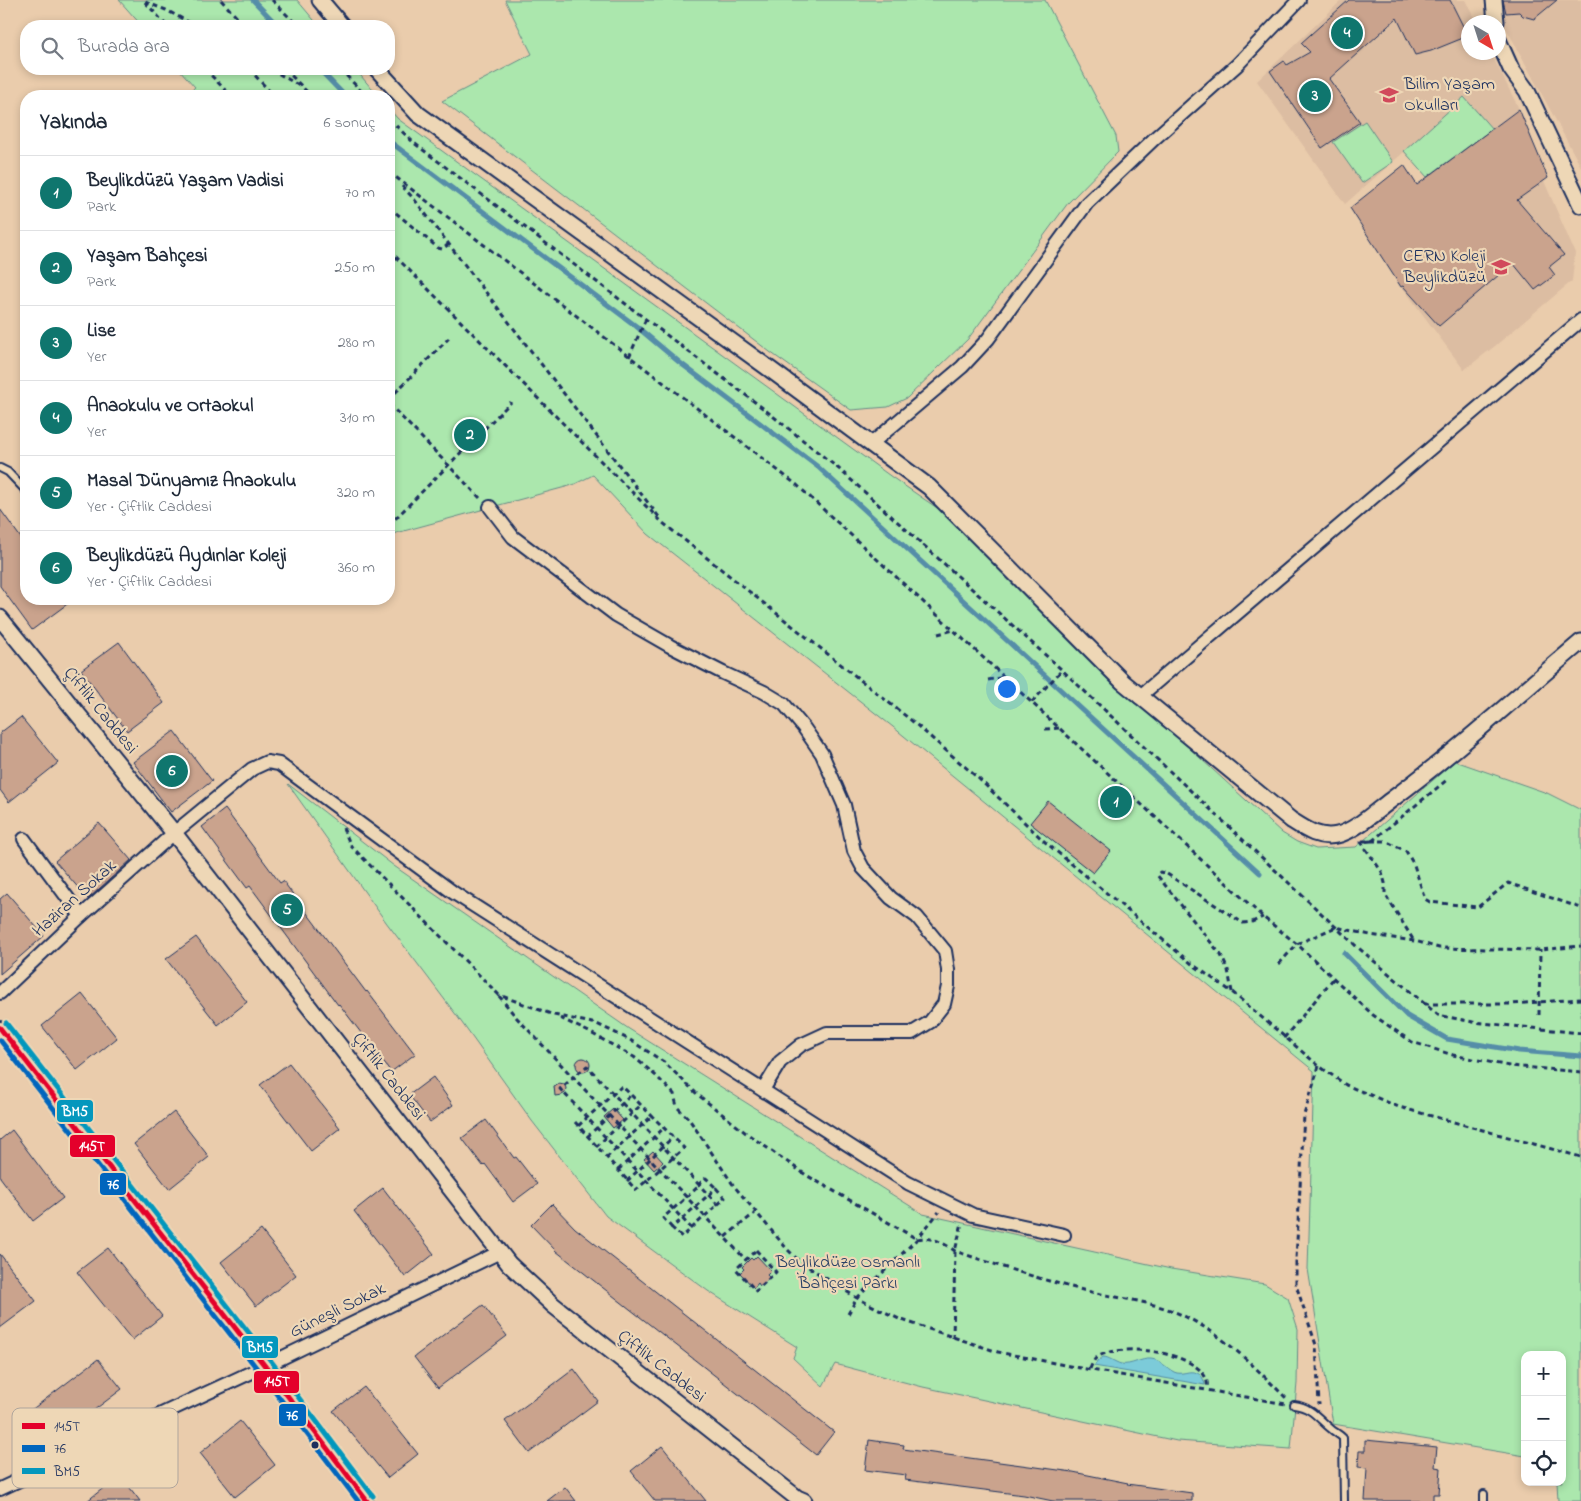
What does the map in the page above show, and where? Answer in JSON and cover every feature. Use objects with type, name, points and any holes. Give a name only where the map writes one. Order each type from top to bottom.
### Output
[{"type":"street","points":[[320,0],[337,20]]},
{"type":"street","points":[[871,444],[962,367],[988,339],[1088,203],[1155,138],[1237,65],[1299,0]]},
{"type":"street","points":[[1494,0],[1495,15]]},
{"type":"street","points":[[1506,58],[1511,69],[1527,91],[1581,205]]},
{"type":"street","points":[[382,75],[418,114],[930,488],[1123,682],[1291,820],[1308,831],[1323,836],[1338,835],[1359,824],[1427,773],[1581,642]]},
{"type":"street","points":[[1139,696],[1581,320]]},
{"type":"street","points":[[490,507],[513,537],[616,615],[670,646],[764,692],[784,704],[822,754],[844,805],[854,851],[863,868],[891,898],[917,917],[945,951],[948,986],[944,1004],[930,1022],[912,1033],[827,1033],[802,1045],[780,1062],[763,1090]]},
{"type":"street","name":"Çiftlik Caddesi","points":[[0,618],[174,833],[509,1264],[553,1305],[797,1500]]},
{"type":"street","name":"Haziran Sokak","points":[[0,993],[81,916],[174,833],[252,769],[267,762],[279,764],[454,893],[908,1183],[973,1215],[1064,1235]]},
{"type":"street","points":[[24,839],[81,916]]},
{"type":"street","points":[[0,1028],[265,1366],[367,1501]]},
{"type":"street","name":"Güneşli Sokak","points":[[175,1408],[500,1252]]},
{"type":"street","name":"Güneşli Sokak","points":[[0,1489],[12,1483]]},
{"type":"lane","points":[[0,468],[8,472],[20,485]]},
{"type":"lane","points":[[1294,1405],[1304,1407],[1343,1438],[1344,1501]]},
{"type":"path","points":[[221,0],[239,20]]},
{"type":"path","points":[[272,0],[292,20]]},
{"type":"path","points":[[144,1],[161,20]]},
{"type":"path","points":[[144,1],[185,20]]},
{"type":"path","points":[[211,75],[226,90]]},
{"type":"path","points":[[255,75],[268,90]]},
{"type":"path","points":[[281,75],[303,88]]},
{"type":"path","points":[[291,75],[303,88]]},
{"type":"path","points":[[346,75],[360,90]]},
{"type":"path","points":[[395,124],[414,143],[839,469],[1062,670],[1336,927],[1438,1015],[1473,1022],[1581,1034]]},
{"type":"path","points":[[395,178],[414,199],[664,523]]},
{"type":"path","points":[[395,178],[797,485],[1264,917],[1297,944],[1373,1015],[1412,1042],[1433,1050],[1509,1066],[1581,1072]]},
{"type":"path","points":[[395,212],[438,248],[442,249],[449,244]]},
{"type":"path","points":[[395,256],[664,523],[912,721],[978,778],[1044,841],[1192,964],[1232,992],[1319,1066],[1346,1085],[1399,1107],[1581,1157]]},
{"type":"path","points":[[629,357],[645,321],[660,330]]},
{"type":"path","points":[[395,393],[449,338]]},
{"type":"path","points":[[395,519],[511,402]]},
{"type":"path","points":[[395,410],[490,507]]},
{"type":"path","points":[[938,634],[955,630]]},
{"type":"path","points":[[1032,702],[1062,670]]},
{"type":"path","points":[[988,680],[1006,677]]},
{"type":"path","points":[[1045,729],[1061,728]]},
{"type":"path","points":[[1415,941],[1385,894],[1382,872],[1361,842],[1371,841],[1448,779]]},
{"type":"path","points":[[342,827],[351,846],[499,995],[516,1017],[746,1260]]},
{"type":"path","points":[[1360,841],[1385,841],[1406,851],[1414,865],[1426,899],[1430,902],[1478,907],[1508,884],[1581,908]]},
{"type":"path","points":[[1232,992],[1228,970],[1221,955],[1157,875],[1160,872],[1167,874],[1243,923],[1252,922],[1264,917]]},
{"type":"path","points":[[1279,964],[1297,944],[1336,927],[1370,935],[1415,941],[1439,948],[1540,950],[1581,946]]},
{"type":"path","points":[[1539,1015],[1540,950]]},
{"type":"path","points":[[1284,1038],[1333,979]]},
{"type":"path","points":[[499,995],[554,1015],[634,1057],[674,1094],[678,1107],[689,1119],[718,1164],[755,1213],[799,1261],[857,1298],[899,1319],[998,1352],[1294,1405]]},
{"type":"path","points":[[1424,1004],[1540,1003],[1581,999]]},
{"type":"path","points":[[554,1015],[597,1024],[630,1040],[664,1062],[697,1094],[746,1133],[806,1175],[917,1239],[925,1237],[947,1245],[955,1251],[1032,1276],[1088,1292],[1162,1308],[1185,1316],[1215,1333],[1250,1362],[1294,1405]]},
{"type":"path","points":[[692,1229],[560,1089],[587,1066],[718,1205]]},
{"type":"path","points":[[1319,1066],[1304,1115],[1296,1285],[1316,1345],[1320,1418]]},
{"type":"path","points":[[575,1122],[578,1126],[587,1137],[636,1190],[684,1148],[622,1086],[578,1126]]},
{"type":"path","points":[[587,1137],[631,1095]]},
{"type":"path","points":[[596,1147],[642,1105]]},
{"type":"path","points":[[606,1158],[652,1116]]},
{"type":"path","points":[[618,1170],[664,1128]]},
{"type":"path","points":[[627,1180],[673,1137]]},
{"type":"path","points":[[706,1178],[716,1188],[725,1198],[682,1237],[663,1218],[706,1178]]},
{"type":"path","points":[[672,1228],[716,1188]]},
{"type":"path","points":[[848,1314],[857,1298],[917,1239],[947,1201]]},
{"type":"path","points":[[725,1237],[755,1213]]},
{"type":"path","points":[[953,1338],[955,1251],[962,1222]]},
{"type":"path","points":[[756,1250],[776,1272],[756,1291],[736,1269],[746,1260],[756,1250]]},
{"type":"path","points":[[1090,1369],[1094,1360],[1110,1352],[1129,1350],[1159,1351],[1187,1362],[1199,1370],[1206,1378],[1207,1389]]},
{"type":"shaded area","name":"Bilim Yaşam Okulları","points":[[1342,0],[1466,0],[1474,15],[1461,15],[1461,60],[1494,60],[1519,109],[1427,177],[1404,152],[1345,204],[1257,81]]},
{"type":"shaded area","points":[[1504,0],[1581,0],[1581,167],[1506,28]]},
{"type":"shaded area","name":"CERN Koleji Beylikdüzü","points":[[1544,181],[1575,253],[1572,281],[1464,370],[1401,287]]},
{"type":"green space","points":[[119,0],[297,0],[314,20],[137,20]]},
{"type":"green space","points":[[505,0],[1045,0],[1116,136],[1118,152],[1068,203],[968,339],[907,398],[888,407],[851,410],[770,352],[442,101],[532,54]]},
{"type":"green space","points":[[184,75],[360,75],[373,90],[192,90],[195,87]]},
{"type":"green space","points":[[1464,97],[1492,129],[1427,177],[1404,151]]},
{"type":"green space","points":[[395,116],[893,478],[946,514],[1129,693],[1282,833],[1297,842],[1316,849],[1356,847],[1455,761],[1547,793],[1581,810],[1581,1501],[1558,1501],[1557,1486],[1566,1486],[1566,1351],[1521,1351],[1521,1455],[1333,1424],[1308,1269],[1314,1071],[893,727],[648,534],[593,475],[573,485],[395,533]]},
{"type":"green space","points":[[1365,121],[1393,162],[1362,183],[1333,142]]},
{"type":"green space","name":"Beylikdüze Osmanlı Bahçesi Parkı","points":[[288,784],[394,866],[629,1029],[923,1214],[1171,1269],[1265,1284],[1288,1298],[1298,1329],[1297,1383],[1291,1449],[1177,1441],[923,1387],[835,1364],[823,1386],[793,1358],[797,1347],[708,1291],[606,1216],[532,1121],[457,1016],[386,922]]},
{"type":"water","points":[[1103,1357],[1121,1364],[1147,1359],[1155,1360],[1177,1373],[1197,1373],[1205,1385],[1094,1366]]},
{"type":"building","points":[[1349,0],[1450,0],[1461,22],[1461,39],[1431,51],[1415,55],[1397,18],[1329,79],[1360,122],[1322,148],[1270,71],[1284,61],[1287,65],[1310,52],[1301,43]]},
{"type":"building","points":[[1503,0],[1557,0],[1534,19],[1523,16],[1519,12],[1506,13]]},
{"type":"building","points":[[1519,109],[1548,178],[1517,200],[1564,255],[1549,267],[1555,275],[1535,290],[1513,263],[1439,326],[1403,286],[1401,287],[1350,208],[1404,165],[1417,185]]},
{"type":"building","points":[[0,509],[20,537],[20,605],[66,605],[32,630],[0,586]]},
{"type":"building","points":[[119,642],[164,703],[127,731],[81,670]]},
{"type":"building","points":[[21,717],[58,763],[9,802],[0,790],[0,733]]},
{"type":"building","points":[[174,731],[212,781],[171,812],[133,762]]},
{"type":"building","points":[[1048,801],[1111,851],[1093,873],[1030,823]]},
{"type":"building","points":[[225,809],[280,883],[283,881],[415,1054],[391,1072],[338,1005],[250,886],[247,888],[202,827]]},
{"type":"building","points":[[99,823],[131,860],[88,899],[55,861]]},
{"type":"building","points":[[7,893],[44,936],[0,974],[0,899]]},
{"type":"building","points":[[196,937],[247,1002],[218,1025],[166,959]]},
{"type":"building","points":[[82,994],[117,1038],[77,1070],[42,1026]]},
{"type":"building","points":[[580,1058],[586,1058],[590,1065],[586,1072],[580,1072],[576,1068],[576,1062]]},
{"type":"building","points":[[289,1063],[340,1128],[311,1151],[260,1085]]},
{"type":"building","points":[[433,1077],[453,1105],[430,1122],[409,1095]]},
{"type":"building","points":[[559,1083],[564,1084],[566,1088],[565,1093],[555,1096],[554,1086]]},
{"type":"building","points":[[613,1109],[623,1120],[613,1128],[604,1117]]},
{"type":"building","points":[[174,1112],[209,1157],[169,1189],[134,1144]]},
{"type":"building","points":[[486,1120],[514,1158],[516,1157],[537,1184],[513,1202],[485,1164],[483,1166],[462,1138]]},
{"type":"building","points":[[12,1130],[63,1198],[33,1221],[0,1177],[0,1140]]},
{"type":"building","points":[[653,1151],[663,1162],[654,1170],[644,1159]]},
{"type":"building","points":[[383,1188],[434,1254],[405,1277],[354,1211]]},
{"type":"building","points":[[552,1204],[575,1228],[834,1432],[816,1455],[556,1251],[531,1225]]},
{"type":"building","points":[[261,1230],[296,1275],[256,1306],[221,1262]]},
{"type":"building","points":[[108,1248],[162,1316],[132,1340],[77,1272]]},
{"type":"building","points":[[0,1254],[36,1301],[0,1328]]},
{"type":"building","points":[[757,1256],[771,1271],[767,1275],[770,1278],[760,1286],[758,1283],[754,1288],[740,1273],[744,1269],[742,1267],[751,1258],[753,1260]]},
{"type":"building","points":[[483,1305],[507,1336],[438,1388],[414,1357]]},
{"type":"building","points":[[98,1359],[122,1389],[97,1408],[34,1408]]},
{"type":"building","points":[[574,1369],[598,1401],[529,1453],[505,1421]]},
{"type":"building","points":[[364,1387],[418,1454],[388,1478],[333,1411]]},
{"type":"building","points":[[240,1421],[275,1465],[235,1497],[200,1453]]},
{"type":"building","points":[[869,1440],[904,1445],[903,1449],[1073,1472],[1127,1484],[1192,1493],[1192,1501],[1053,1501],[1024,1495],[905,1480],[906,1475],[865,1470]]},
{"type":"building","points":[[1365,1440],[1437,1447],[1435,1467],[1441,1468],[1439,1494],[1433,1494],[1433,1501],[1365,1501],[1367,1468],[1358,1467],[1359,1451],[1365,1451]]},
{"type":"building","points":[[662,1446],[706,1501],[655,1501],[631,1471]]},
{"type":"building","points":[[565,1487],[576,1501],[547,1501]]},
{"type":"building","points":[[104,1488],[130,1488],[140,1501],[87,1501]]},
{"type":"waterway","points":[[253,0],[272,20]]},
{"type":"waterway","points":[[325,75],[339,90]]},
{"type":"waterway","points":[[395,145],[636,326],[679,362],[818,467],[1260,873]]},
{"type":"waterway","points":[[1344,953],[1407,1016],[1447,1039],[1519,1051],[1581,1056]]},
{"type":"transit line","name":"BM5","points":[[6,1023],[271,1361],[373,1496]]},
{"type":"transit line","name":"145T","points":[[0,1028],[265,1366],[367,1501]]},
{"type":"transit line","name":"76","points":[[0,1040],[259,1371],[358,1501]]},
{"type":"place","name":"Anaokulu ve Ortaokul","points":[[1347,33]]},
{"type":"place","name":"Bilim Yaşam Okulları","points":[[1389,95]]},
{"type":"place","name":"Lise","points":[[1315,96]]},
{"type":"place","name":"CERN Koleji Beylikdüzü","points":[[1501,267]]},
{"type":"place","name":"Yaşam Bahçesi","points":[[470,435]]},
{"type":"place","name":"Beylikdüzü Aydınlar Koleji","points":[[172,771]]},
{"type":"place","name":"Beylikdüzü Yaşam Vadisi","points":[[1116,802]]},
{"type":"place","name":"Masal Dünyamız Anaokulu","points":[[287,910]]}]
